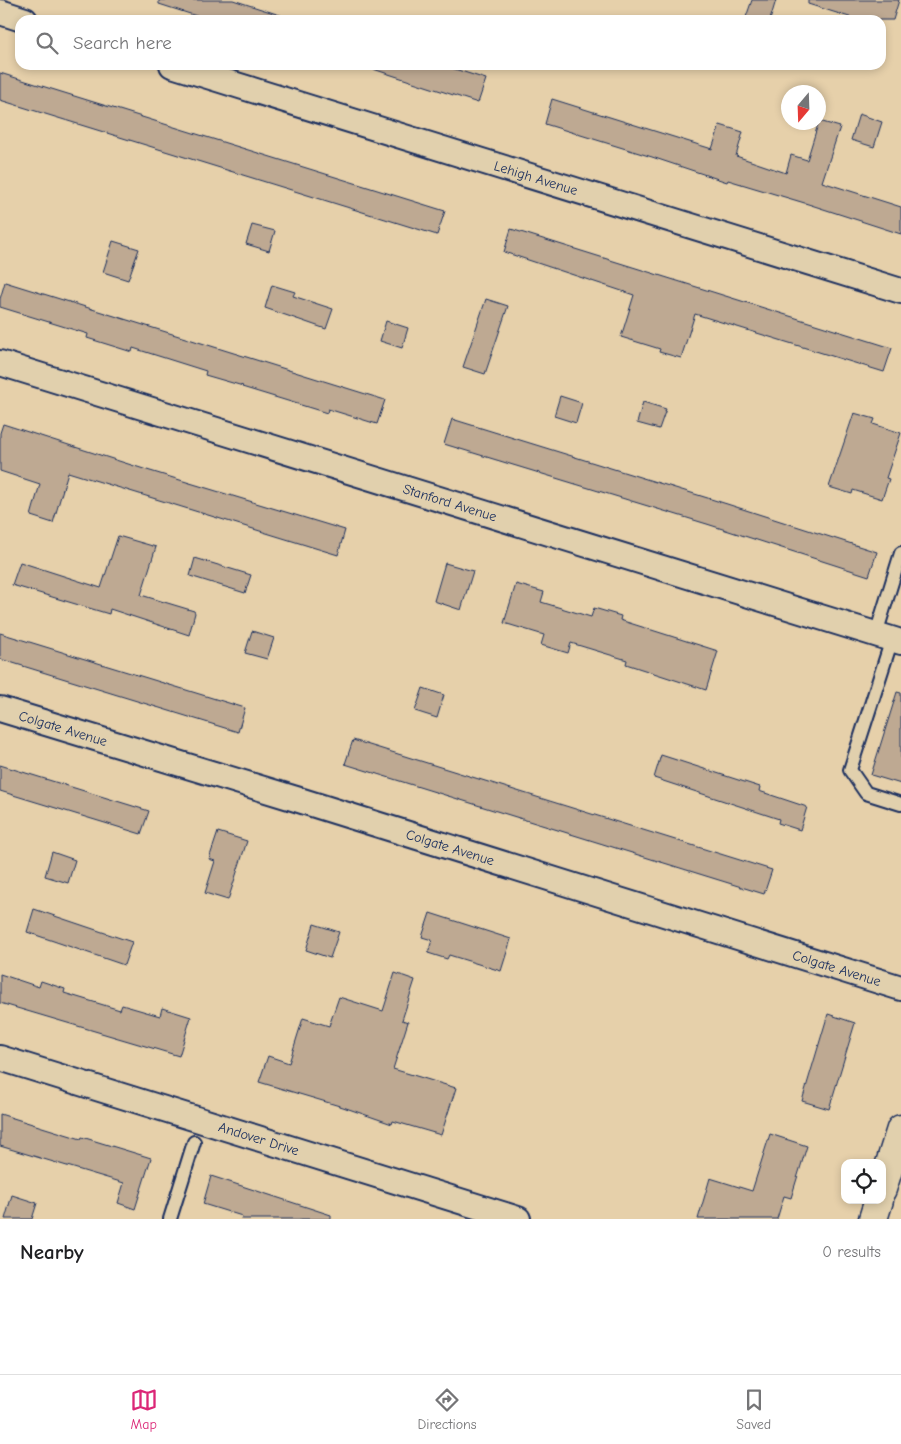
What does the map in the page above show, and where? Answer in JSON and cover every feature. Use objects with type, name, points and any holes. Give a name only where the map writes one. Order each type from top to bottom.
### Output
[{"type":"main road","points":[[886,1176],[901,1129]]},
{"type":"main road","points":[[873,1219],[878,1204]]},
{"type":"street","points":[[0,12],[15,17]]},
{"type":"street","name":"Lehigh Avenue","points":[[188,70],[901,291]]},
{"type":"street","name":"Stanford Avenue","points":[[0,363],[890,638]]},
{"type":"street","name":"Colgate Avenue","points":[[0,709],[901,988]]},
{"type":"street","name":"Andover Drive","points":[[0,1058],[518,1219]]},
{"type":"lane","points":[[901,553],[890,638],[850,770],[866,793],[901,804]]},
{"type":"lane","points":[[170,1219],[194,1142]]},
{"type":"building","points":[[159,0],[233,0],[280,15],[193,15],[159,4]]},
{"type":"building","points":[[752,0],[776,0],[772,15],[747,15]]},
{"type":"building","points":[[808,0],[899,0],[893,20],[886,20],[886,15],[843,15],[808,4]]},
{"type":"building","points":[[376,70],[458,70],[486,79],[478,103]]},
{"type":"building","points":[[0,73],[445,211],[437,235],[0,100]]},
{"type":"building","points":[[552,99],[712,149],[720,125],[743,132],[736,156],[786,173],[791,155],[807,160],[816,130],[826,130],[826,123],[840,127],[822,182],[901,207],[901,234],[728,180],[727,182],[545,124]]},
{"type":"building","points":[[859,114],[882,122],[874,147],[851,140]]},
{"type":"building","points":[[252,225],[275,231],[269,251],[246,244]]},
{"type":"building","points":[[511,229],[892,348],[884,372],[695,314],[681,358],[659,352],[660,349],[621,337],[634,295],[504,252]]},
{"type":"building","points":[[113,241],[139,249],[128,280],[103,272]]},
{"type":"building","points":[[5,282],[385,400],[377,424],[328,409],[327,413],[242,387],[205,375],[206,371],[133,348],[132,352],[87,338],[88,334],[0,307],[0,299]]},
{"type":"building","points":[[272,285],[295,292],[293,296],[333,309],[326,329],[265,308]]},
{"type":"building","points":[[486,299],[508,306],[485,374],[463,367]]},
{"type":"building","points":[[386,321],[408,328],[402,348],[380,341]]},
{"type":"building","points":[[560,396],[582,403],[576,423],[554,416]]},
{"type":"building","points":[[643,402],[666,409],[659,429],[637,423]]},
{"type":"building","points":[[854,413],[875,419],[873,424],[901,433],[886,478],[889,479],[882,499],[853,490],[852,494],[829,487]]},
{"type":"building","points":[[452,419],[877,552],[869,576],[707,524],[444,444]]},
{"type":"building","points":[[3,424],[345,530],[338,555],[68,472],[53,523],[31,516],[40,484],[0,471],[0,433]]},
{"type":"building","points":[[118,536],[156,547],[141,595],[194,611],[189,635],[110,609],[109,614],[12,585],[20,562],[101,588]]},
{"type":"building","points":[[195,558],[251,575],[245,593],[190,576]]},
{"type":"building","points":[[445,563],[473,571],[461,610],[434,601]]},
{"type":"building","points":[[516,584],[544,592],[541,602],[591,617],[594,608],[621,616],[620,620],[718,651],[706,690],[626,664],[627,660],[571,643],[568,653],[541,645],[544,635],[504,623]]},
{"type":"building","points":[[252,631],[274,638],[267,659],[245,653]]},
{"type":"building","points":[[0,633],[245,708],[238,732],[0,659]]},
{"type":"building","points":[[423,688],[444,695],[437,718],[415,711]]},
{"type":"building","points":[[897,692],[901,693],[901,784],[871,775]]},
{"type":"building","points":[[353,740],[772,870],[764,894],[345,764]]},
{"type":"building","points":[[661,755],[760,787],[759,791],[807,807],[800,830],[778,823],[779,819],[654,778]]},
{"type":"building","points":[[0,765],[149,811],[141,834],[0,791]]},
{"type":"building","points":[[218,832],[247,841],[228,900],[205,893],[215,861],[209,859]]},
{"type":"building","points":[[52,852],[75,860],[68,883],[45,876]]},
{"type":"building","points":[[34,909],[132,942],[124,965],[27,932]]},
{"type":"building","points":[[430,913],[511,939],[501,971],[449,955],[447,959],[428,953],[432,940],[422,937]]},
{"type":"building","points":[[314,924],[339,932],[330,958],[306,950]]},
{"type":"building","points":[[395,973],[415,980],[402,1020],[408,1022],[393,1069],[456,1088],[441,1135],[393,1121],[392,1124],[259,1082],[268,1056],[289,1063],[303,1018],[329,1026],[339,997],[383,1011]]},
{"type":"building","points":[[0,974],[39,987],[41,981],[65,989],[64,993],[120,1010],[122,1005],[160,1016],[162,1008],[191,1017],[179,1056],[0,1003]]},
{"type":"building","points":[[828,1014],[855,1023],[829,1109],[802,1101]]},
{"type":"building","points":[[0,1114],[151,1158],[135,1209],[118,1203],[124,1183],[0,1146]]},
{"type":"building","points":[[770,1134],[807,1146],[791,1198],[784,1196],[777,1219],[698,1219],[710,1178],[752,1191]]},
{"type":"building","points":[[211,1176],[331,1215],[331,1219],[241,1219],[242,1216],[203,1204]]},
{"type":"building","points":[[12,1195],[37,1203],[32,1219],[5,1219]]}]
